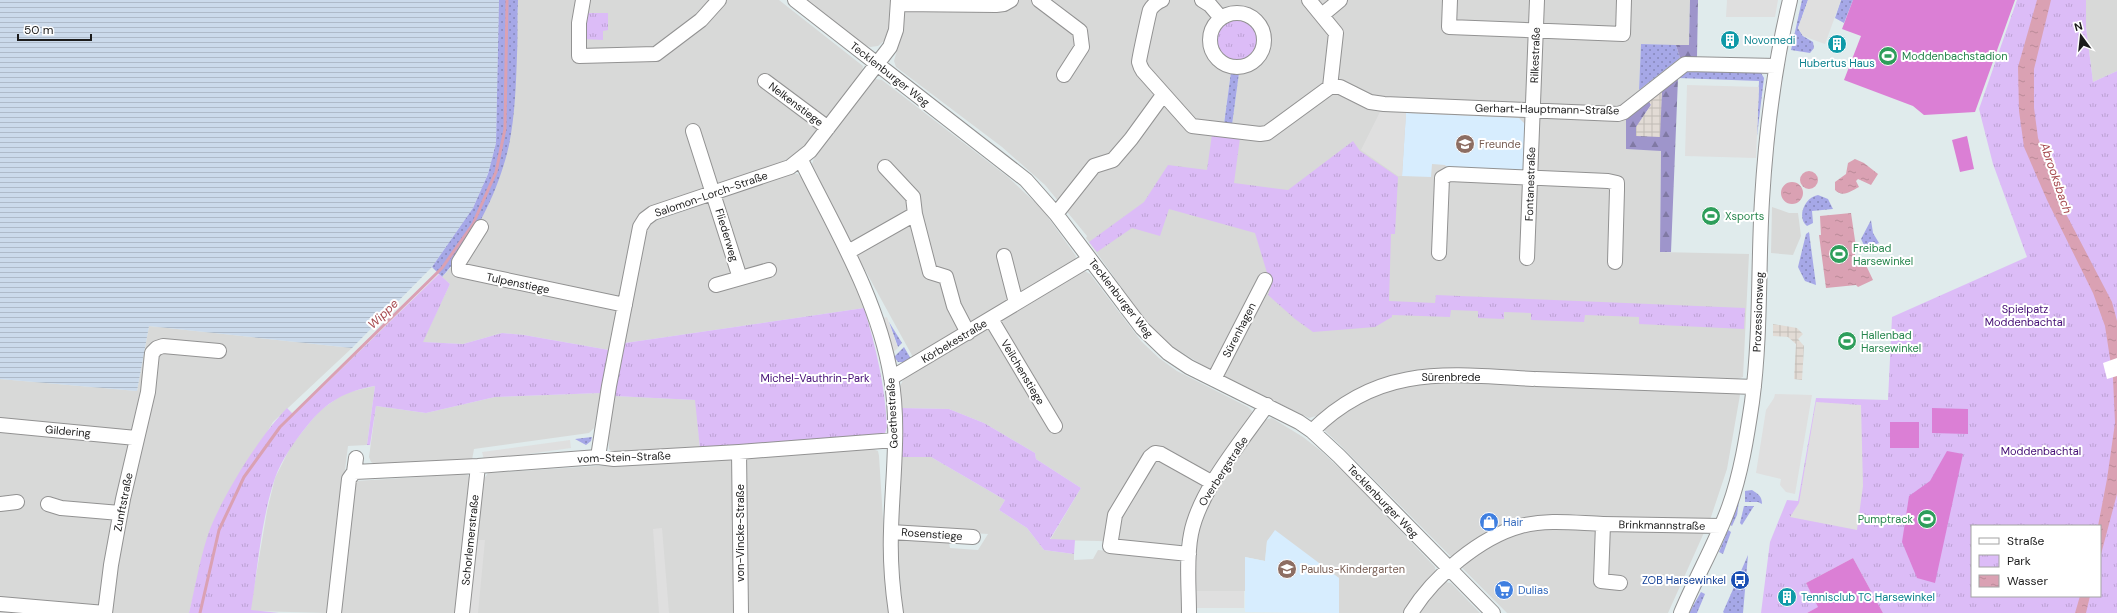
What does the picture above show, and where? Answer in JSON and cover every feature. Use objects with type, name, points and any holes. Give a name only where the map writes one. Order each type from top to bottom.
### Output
[{"type":"street","points":[[584,0],[579,23],[579,56],[656,54],[701,20],[719,0]]},
{"type":"street","name":"Tecklenburger Weg","points":[[795,0],[1026,180],[1056,214],[1142,328],[1168,353],[1189,367],[1267,405],[1312,431],[1339,456],[1493,613]]},
{"type":"street","points":[[899,2],[1004,4],[1011,0]]},
{"type":"street","points":[[1039,0],[1080,31],[1082,47],[1064,75]]},
{"type":"street","points":[[1162,0],[1149,12],[1139,64],[1143,71],[1192,126],[1260,134],[1267,132],[1330,87],[1336,38],[1333,29],[1309,0]]},
{"type":"street","points":[[1202,0],[1221,18]]},
{"type":"street","points":[[1322,16],[1340,0]]},
{"type":"street","points":[[1450,0],[1448,27],[1622,34],[1624,0]]},
{"type":"street","name":"Rilkestraße","points":[[1533,110],[1537,0]]},
{"type":"street","name":"Prozessionsweg","points":[[1680,613],[1721,526],[1737,478],[1754,387],[1762,200],[1766,147],[1776,66],[1790,0]]},
{"type":"street","name":"Salomon-Lorch-Straße","points":[[598,457],[609,386],[640,227],[645,219],[653,213],[790,167],[801,160],[828,128],[890,47],[896,30],[899,2]]},
{"type":"street","name":"Gerhart-Hauptmann-Straße","points":[[1330,87],[1340,87],[1370,102],[1384,104],[1618,114],[1624,112],[1685,64],[1776,66]]},
{"type":"street","name":"Nelkenstiege","points":[[765,80],[828,128]]},
{"type":"street","points":[[1056,214],[1094,166],[1113,160],[1132,139],[1163,95]]},
{"type":"street","name":"Fontanestraße","points":[[1526,258],[1533,110]]},
{"type":"street","name":"Fliederweg","points":[[693,131],[714,192],[740,278]]},
{"type":"street","name":"Goethestraße","points":[[801,160],[848,252],[871,310],[891,378],[895,440],[890,565],[896,613]]},
{"type":"street","points":[[885,167],[913,197],[915,214],[930,272],[946,277],[954,306],[968,333]]},
{"type":"street","points":[[1439,253],[1442,178],[1449,174],[1608,180],[1617,183],[1615,262]]},
{"type":"street","points":[[848,252],[915,214]]},
{"type":"street","name":"Tulpenstiege","points":[[481,227],[459,262],[459,270],[625,305]]},
{"type":"street","points":[[1004,256],[1016,303]]},
{"type":"street","name":"Körbekestraße","points":[[891,378],[1090,259]]},
{"type":"street","points":[[716,285],[769,270]]},
{"type":"street","name":"Sürenhagen","points":[[1214,379],[1265,280]]},
{"type":"street","name":"Veilchenstiege","points":[[991,319],[1055,426]]},
{"type":"street","name":"Zunftstraße","points":[[105,613],[120,513],[136,438],[148,392],[152,353],[157,348],[163,346],[219,351]]},
{"type":"street","name":"Sürenbrede","points":[[1312,431],[1324,419],[1353,400],[1379,388],[1404,379],[1446,374],[1534,379],[1754,387]]},
{"type":"street","name":"Overbergstraße","points":[[1189,613],[1189,554],[1194,519],[1200,505],[1213,483],[1267,405]]},
{"type":"street","name":"Gildering","points":[[0,425],[136,438]]},
{"type":"street","name":"vom-Stein-Straße","points":[[354,472],[478,466],[598,457],[614,459],[739,452],[895,440]]},
{"type":"street","name":"von-Vincke-Straße","points":[[739,452],[741,613]]},
{"type":"street","points":[[1189,554],[1110,546],[1115,515],[1150,457],[1155,453],[1161,454],[1213,483]]},
{"type":"street","points":[[334,613],[349,478],[354,472],[356,458]]},
{"type":"street","name":"Schorlemerstraße","points":[[462,613],[478,466]]},
{"type":"street","points":[[0,504],[17,502]]},
{"type":"street","points":[[48,504],[61,508],[120,513]]},
{"type":"street","name":"Brinkmannstraße","points":[[1411,613],[1419,600],[1459,559],[1520,526],[1552,522],[1721,526]]},
{"type":"street","name":"Brinkmannstraße","points":[[1603,524],[1601,580],[1620,583]]},
{"type":"street","name":"Rosenstiege","points":[[891,532],[973,537]]},
{"type":"street","points":[[0,604],[105,613]]},
{"type":"shaded area","points":[[0,0],[499,0],[496,143],[488,174],[473,208],[432,267],[352,348],[149,326],[137,391],[0,379]]},
{"type":"shaded area","points":[[499,0],[518,0],[516,89],[513,123],[509,145],[505,162],[492,198],[464,248],[442,277],[432,267],[473,208],[488,174],[496,143]]},
{"type":"shaded area","points":[[518,0],[779,0],[863,66],[862,72],[806,145],[794,155],[782,162],[655,205],[640,215],[609,350],[524,335],[502,333],[463,344],[422,342],[450,284],[442,277],[454,264],[490,200],[508,146],[513,113]]},
{"type":"shaded area","points":[[806,0],[890,0],[889,30],[884,41],[878,46],[870,47],[863,44]]},
{"type":"shaded area","points":[[904,0],[1690,0],[1689,46],[1641,44],[1639,90],[1622,104],[1626,119],[1626,149],[1661,150],[1660,252],[1749,254],[1743,377],[1735,380],[1424,369],[1404,372],[1377,381],[1351,394],[1316,416],[1309,418],[1207,368],[1170,345],[1145,320],[1086,238],[1087,236],[1045,185],[1002,147],[896,67],[894,61],[902,33]],"holes":[[[1239,6],[1250,9],[1260,15],[1266,23],[1270,33],[1270,46],[1265,59],[1255,69],[1239,73],[1232,125],[1224,123],[1231,72],[1217,67],[1211,60],[1205,43],[1205,36],[1214,14],[1223,8]]]},
{"type":"shaded area","points":[[1727,0],[1778,0],[1775,17],[1726,17]]},
{"type":"shaded area","points":[[1802,0],[1808,0],[1798,28],[1803,36],[1813,42],[1814,48],[1810,53],[1791,50]]},
{"type":"shaded area","points":[[1808,0],[1841,0],[1825,44],[1803,36],[1798,28]]},
{"type":"shaded area","points":[[1841,0],[1853,0],[1844,23],[1835,18]]},
{"type":"shaded area","name":"Moddenbachstadion","points":[[1853,0],[2015,0],[1975,112],[1924,115],[1913,106],[1844,80],[1861,36],[1842,29]]},
{"type":"shaded area","points":[[2086,0],[2117,0],[2117,71],[2093,82],[2086,27]]},
{"type":"shaded area","points":[[1641,44],[1676,45],[1680,58],[1639,90]]},
{"type":"shaded area","points":[[1688,71],[1761,73],[1764,78],[1757,136],[1759,81],[1678,78]]},
{"type":"shaded area","points":[[1231,72],[1239,73],[1232,125],[1224,124]]},
{"type":"shaded area","points":[[875,79],[882,80],[1008,177],[1042,209],[1076,256],[1075,260],[914,359],[859,259],[812,164],[816,153]]},
{"type":"shaded area","points":[[1687,85],[1759,87],[1756,158],[1685,156]]},
{"type":"shaded area","points":[[1662,91],[1660,137],[1636,136],[1636,127],[1651,105],[1649,101]]},
{"type":"shaded area","points":[[1380,112],[1406,113],[1402,176],[1398,176],[1361,150]]},
{"type":"shaded area","name":"Freunde","points":[[1406,113],[1519,118],[1526,125],[1525,167],[1519,172],[1450,170],[1445,165],[1432,164],[1431,177],[1402,176]]},
{"type":"shaded area","points":[[1967,136],[1974,169],[1960,172],[1952,140]]},
{"type":"shaded area","points":[[793,173],[798,174],[803,179],[844,259],[864,308],[625,343],[645,233],[652,222]]},
{"type":"shaded area","points":[[1818,195],[1828,199],[1833,209],[1812,211],[1813,223],[1807,226],[1802,218],[1802,213],[1809,199]]},
{"type":"shaded area","points":[[1772,207],[1789,213],[1798,213],[1801,236],[1793,255],[1771,253]]},
{"type":"shaded area","points":[[1871,220],[1873,233],[1879,243],[1870,247],[1864,245],[1861,239]]},
{"type":"shaded area","points":[[1809,232],[1816,285],[1805,281],[1798,267],[1806,234]]},
{"type":"shaded area","points":[[1083,270],[1090,274],[1141,341],[1159,358],[1177,371],[1248,407],[1252,411],[1250,418],[1196,498],[1188,518],[1180,547],[1174,549],[1099,541],[1050,540],[1081,488],[1036,459],[1035,453],[984,423],[949,409],[900,408],[899,388],[904,378]]},
{"type":"shaded area","points":[[887,317],[898,348],[890,355],[880,319]]},
{"type":"shaded area","points":[[889,322],[902,343],[898,347]]},
{"type":"shaded area","points":[[1773,324],[1797,328],[1803,334],[1798,339],[1804,346],[1802,380],[1794,379],[1796,344],[1788,337],[1773,336]]},
{"type":"shaded area","points":[[149,326],[352,348],[273,422],[210,530],[189,613],[0,613],[0,379],[137,391]]},
{"type":"shaded area","points":[[904,347],[911,359],[904,362],[898,362],[894,357]]},
{"type":"shaded area","points":[[1426,380],[1736,391],[1740,395],[1727,469],[1711,517],[1668,613],[1507,613],[1325,431],[1325,424],[1379,391]]},
{"type":"shaded area","points":[[375,386],[367,445],[348,446],[327,613],[250,611],[267,511],[275,478],[291,446],[319,411],[345,393]]},
{"type":"shaded area","points":[[601,393],[594,428],[589,433],[474,449],[472,460],[376,465],[371,462],[369,457],[376,406],[426,413],[495,397]]},
{"type":"shaded area","points":[[1775,394],[1812,395],[1795,494],[1786,492],[1780,485],[1781,479],[1756,473],[1766,410]]},
{"type":"shaded area","points":[[614,396],[696,400],[700,449],[612,452],[609,449],[608,432]]},
{"type":"shaded area","points":[[1816,402],[1861,405],[1863,486],[1857,530],[1790,517],[1799,503]]},
{"type":"shaded area","points":[[1932,408],[1968,409],[1968,434],[1932,433]]},
{"type":"shaded area","points":[[1272,418],[1303,437],[1321,451],[1350,478],[1435,567],[1436,573],[1405,613],[1339,613],[1339,578],[1267,541],[1265,561],[1245,557],[1245,591],[1195,591],[1196,540],[1208,504],[1262,421]]},
{"type":"shaded area","points":[[1890,422],[1919,422],[1919,448],[1890,448]]},
{"type":"shaded area","points":[[592,437],[591,441],[586,445],[575,439]]},
{"type":"shaded area","points":[[570,440],[571,448],[484,460],[482,452]]},
{"type":"shaded area","points":[[870,448],[878,451],[879,456],[889,613],[467,613],[484,479],[488,473]]},
{"type":"shaded area","name":"Pumptrack","points":[[1947,451],[1963,454],[1935,583],[1917,578],[1902,542],[1909,496],[1930,481]]},
{"type":"shaded area","points":[[901,457],[931,457],[1005,500],[999,510],[1027,528],[1044,550],[1074,554],[1074,560],[1093,559],[1098,550],[1175,557],[1179,560],[1181,565],[1181,613],[903,613],[897,543],[900,538],[948,538],[950,548],[978,550],[988,534],[904,529],[900,527],[898,521]]},
{"type":"shaded area","points":[[464,474],[468,475],[471,482],[455,613],[341,613],[354,486],[356,481]]},
{"type":"shaded area","points":[[1752,490],[1758,494],[1762,504],[1758,502],[1745,502],[1745,491]]},
{"type":"shaded area","points":[[1740,494],[1737,515],[1732,526],[1730,525]]},
{"type":"shaded area","points":[[1744,506],[1754,506],[1742,525],[1740,523]]},
{"type":"shaded area","points":[[662,528],[669,613],[659,613],[653,529]]},
{"type":"shaded area","name":"Paulus-Kindergarten","points":[[1275,530],[1339,578],[1339,613],[1245,612],[1245,557],[1265,561],[1267,541]]},
{"type":"shaded area","points":[[1728,530],[1731,532],[1723,554],[1719,552]]},
{"type":"shaded area","points":[[477,540],[485,540],[478,613],[468,613]]},
{"type":"shaded area","points":[[1748,555],[1743,613],[1724,613],[1723,612]]},
{"type":"shaded area","points":[[1853,558],[1883,613],[1807,613],[1818,607],[1806,583]]},
{"type":"shaded area","points":[[1445,582],[1451,583],[1480,613],[1418,613],[1421,606]]},
{"type":"shaded area","points":[[1195,591],[1244,591],[1244,608],[1195,608]]},
{"type":"shaded area","points":[[1701,592],[1705,594],[1697,613],[1689,613]]},
{"type":"green space","points":[[1690,0],[1698,0],[1697,57],[1680,58],[1676,45],[1689,45]]},
{"type":"green space","name":"Moddenbachtal","points":[[2017,0],[2086,0],[2086,27],[2093,82],[2117,71],[2117,613],[1883,613],[1853,558],[1806,583],[1819,607],[1807,613],[1761,613],[1770,542],[1787,500],[1798,501],[1816,398],[1888,400],[1892,317],[2027,257],[1993,164],[1979,109]]},
{"type":"green space","points":[[585,13],[608,13],[608,30],[603,31],[603,40],[583,39]]},
{"type":"green space","points":[[1233,18],[1241,18],[1253,24],[1259,36],[1259,44],[1253,56],[1241,62],[1233,62],[1221,56],[1215,44],[1215,36],[1221,24]]},
{"type":"green space","points":[[1678,78],[1671,252],[1660,252],[1661,151],[1626,149],[1626,119],[1649,101],[1651,105],[1636,127],[1662,91]]},
{"type":"green space","points":[[1212,134],[1240,138],[1234,183],[1288,190],[1353,141],[1360,151],[1398,177],[1395,234],[1391,234],[1389,301],[1435,303],[1436,295],[1745,308],[1744,329],[1639,324],[1639,317],[1585,315],[1584,322],[1531,320],[1531,313],[1504,312],[1504,319],[1478,318],[1478,311],[1451,310],[1450,317],[1392,315],[1392,317],[1375,327],[1313,332],[1295,319],[1268,295],[1271,286],[1255,233],[1169,209],[1160,236],[1132,228],[1097,252],[1089,242],[1144,202],[1168,165],[1207,170]]},
{"type":"green space","points":[[439,274],[450,284],[423,342],[463,344],[502,333],[524,335],[609,350],[601,393],[495,397],[426,413],[376,406],[370,445],[367,445],[375,386],[354,391],[337,399],[321,410],[293,444],[278,471],[270,494],[263,527],[251,610],[279,613],[189,613],[207,538],[216,514],[254,449],[265,434],[287,408],[294,415]]},
{"type":"green space","name":"Michel-Vauthrin-Park","points":[[864,308],[876,352],[886,412],[887,427],[885,433],[880,435],[700,449],[695,400],[614,396],[625,343]]},
{"type":"green space","points":[[900,408],[949,409],[984,423],[1035,453],[1036,459],[1081,488],[1050,539],[1075,540],[1074,554],[1044,550],[1027,528],[999,510],[1005,500],[931,457],[901,457]]},
{"type":"water","points":[[2037,0],[2051,0],[2034,69],[2034,108],[2038,138],[2065,212],[2112,302],[2117,321],[2117,494],[2101,554],[2101,525],[2098,525],[2107,479],[2115,423],[2113,378],[2105,326],[2093,293],[2047,200],[2024,147],[2019,111],[2018,67]]},
{"type":"water","points":[[1855,159],[1864,163],[1878,174],[1871,185],[1858,179],[1856,181],[1859,187],[1844,194],[1838,192],[1835,190],[1835,182],[1846,174],[1848,163]]},
{"type":"water","points":[[1809,171],[1815,174],[1818,180],[1815,186],[1809,189],[1803,186],[1800,180],[1803,174]]},
{"type":"water","points":[[1788,182],[1796,182],[1803,189],[1803,197],[1796,204],[1788,204],[1781,197],[1781,189]]},
{"type":"water","name":"Freibad Harsewinkel","points":[[1851,213],[1856,247],[1854,247],[1856,262],[1859,263],[1864,261],[1873,280],[1858,287],[1856,285],[1826,288],[1819,235],[1821,235],[1820,216]]},
{"type":"water","points":[[2080,597],[2090,597],[2086,613],[2075,613]]},
{"type":"pier","points":[[2117,358],[2117,376],[2107,379],[2103,363]]},
{"type":"waterway","name":"Wippe","points":[[200,613],[219,530],[244,477],[280,427],[442,268],[473,224],[496,172],[505,129],[507,0]]},
{"type":"place","name":"Novomedi","points":[[1730,40]]},
{"type":"place","name":"Hubertus Haus","points":[[1837,44]]},
{"type":"place","name":"Moddenbachstadion","points":[[1888,56]]},
{"type":"place","name":"Freunde","points":[[1465,144]]},
{"type":"place","name":"Xsports","points":[[1711,216]]},
{"type":"place","name":"Freibad Harsewinkel","points":[[1839,254]]},
{"type":"place","name":"Hallenbad Harsewinkel","points":[[1847,341]]},
{"type":"place","name":"Pumptrack","points":[[1927,519]]},
{"type":"place","name":"Hair","points":[[1489,522]]},
{"type":"place","name":"Paulus-Kindergarten","points":[[1287,569]]},
{"type":"place","name":"ZOB Harsewinkel","points":[[1740,580]]},
{"type":"place","name":"Dulias","points":[[1504,590]]},
{"type":"place","name":"Tennisclub TC Harsewinkel","points":[[1787,597]]},
{"type":"water label","name":"Abrooksbach","points":[[2056,178]]},
{"type":"park label","name":"Spielpatz Moddenbachtal","points":[[2025,315]]}]
